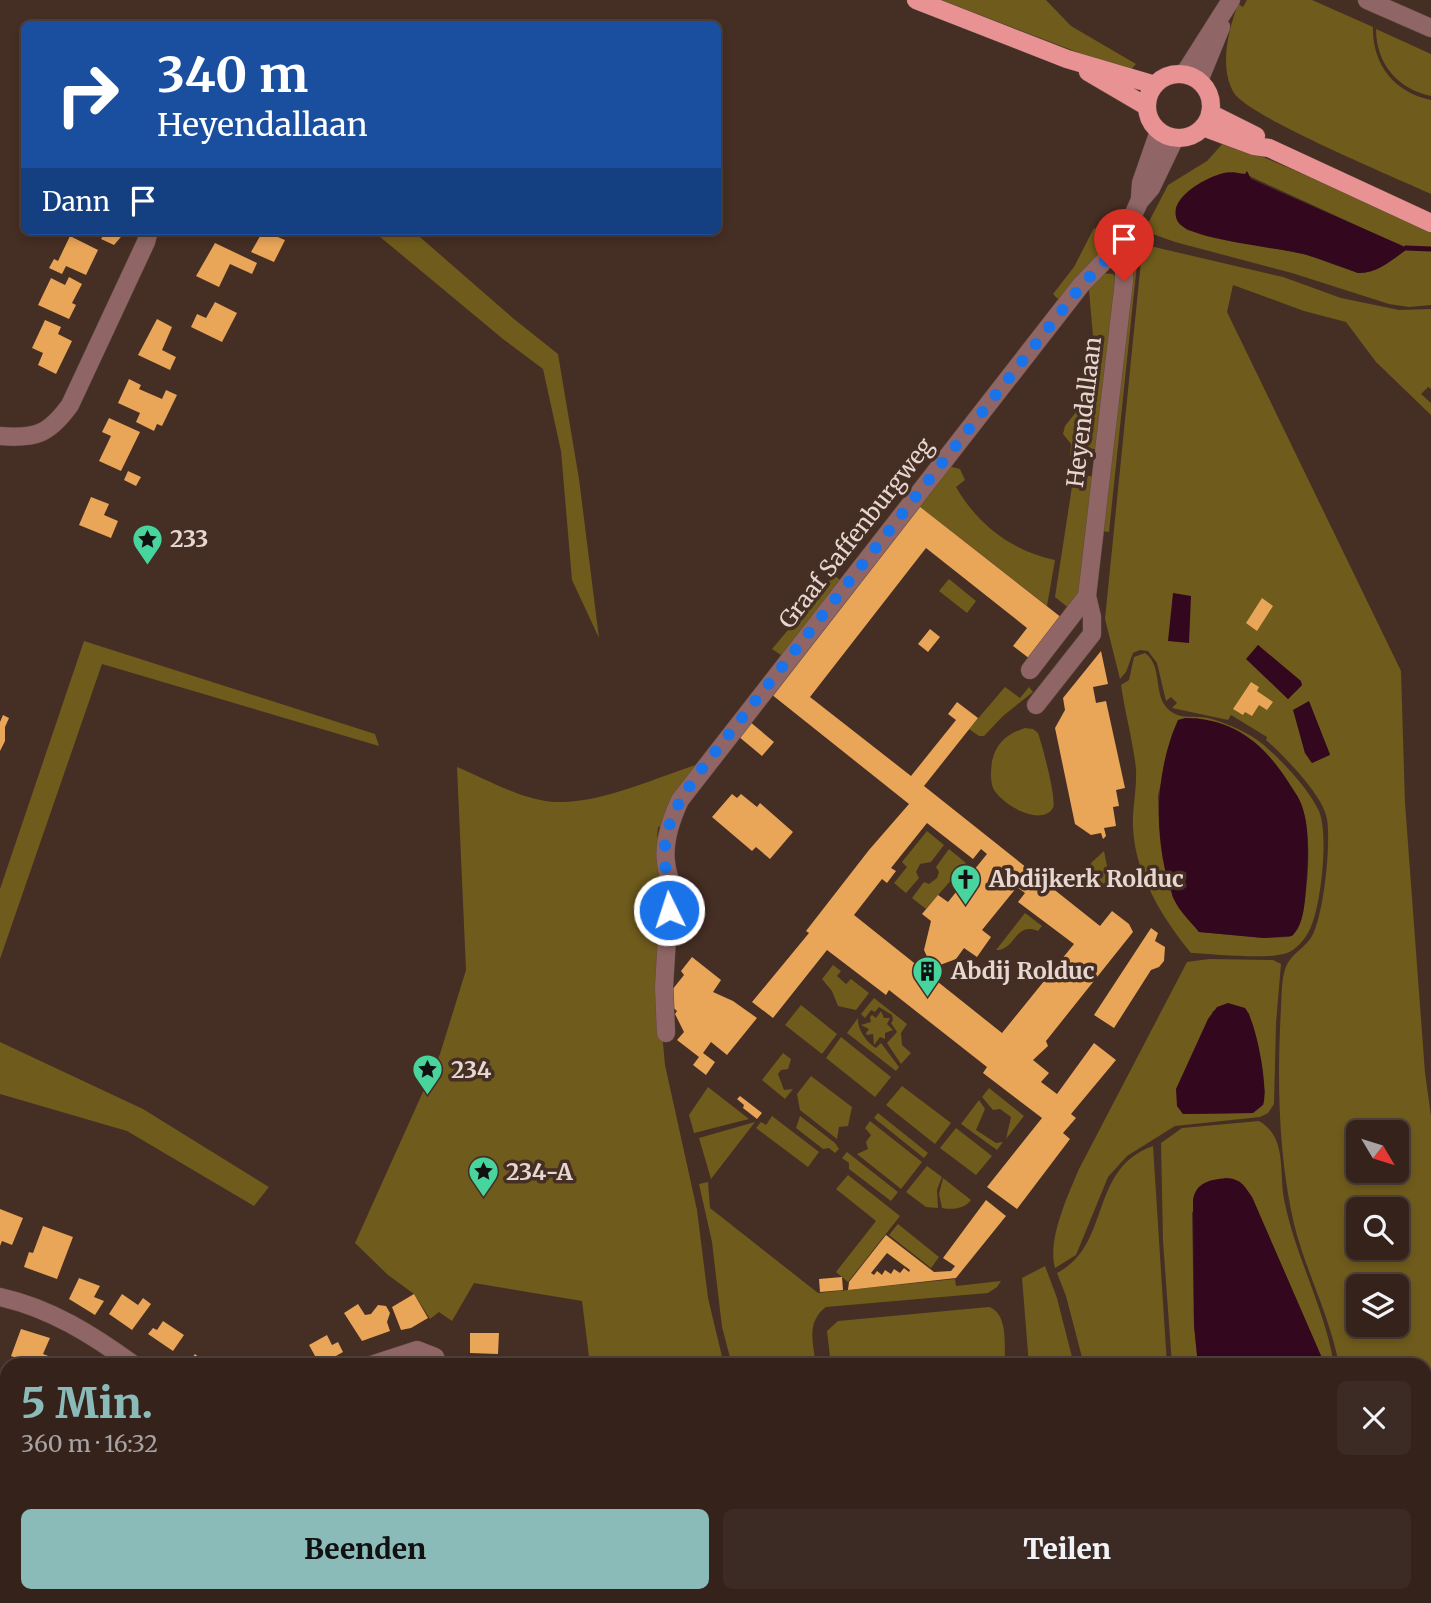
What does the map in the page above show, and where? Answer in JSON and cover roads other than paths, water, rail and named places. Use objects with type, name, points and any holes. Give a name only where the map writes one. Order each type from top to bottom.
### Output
[{"type":"main road","points":[[916,0],[1067,59],[1155,85]]},
{"type":"main road","points":[[1067,59],[1146,106]]},
{"type":"main road","points":[[1172,75],[1192,78],[1210,98],[1206,120],[1186,138],[1167,135],[1149,118],[1146,106],[1149,94],[1155,85],[1172,75]]},
{"type":"main road","points":[[1206,120],[1254,146],[1269,148],[1431,222]]},
{"type":"street","points":[[1367,0],[1431,28]]},
{"type":"street","points":[[1192,78],[1228,5]]},
{"type":"street","name":"Graaf Saffenburgweg","points":[[684,910],[670,887],[665,861],[667,833],[680,800],[1073,295],[1113,252],[1139,202],[1141,183],[1167,135]]},
{"type":"street","name":"Heyendallaan","points":[[1036,705],[1092,634],[1092,617],[1087,596],[1124,281],[1125,233]]},
{"type":"street","points":[[0,436],[18,438],[43,433],[53,427],[62,416],[147,235]]},
{"type":"street","points":[[1030,670],[1087,596]]},
{"type":"street","points":[[666,1033],[664,986],[670,887]]},
{"type":"street","points":[[0,1297],[45,1312],[85,1331],[124,1358]]},
{"type":"street","points":[[392,1358],[417,1350],[431,1358]]},
{"type":"waterway","points":[[1406,248],[1431,249]]},
{"type":"place","name":"233","points":[[147,566]]},
{"type":"place","name":"Abdijkerk Rolduc","points":[[966,906]]},
{"type":"place","name":"Abdij Rolduc","points":[[928,998]]},
{"type":"place","name":"234","points":[[428,1097]]},
{"type":"place","name":"234-A","points":[[483,1199]]}]
